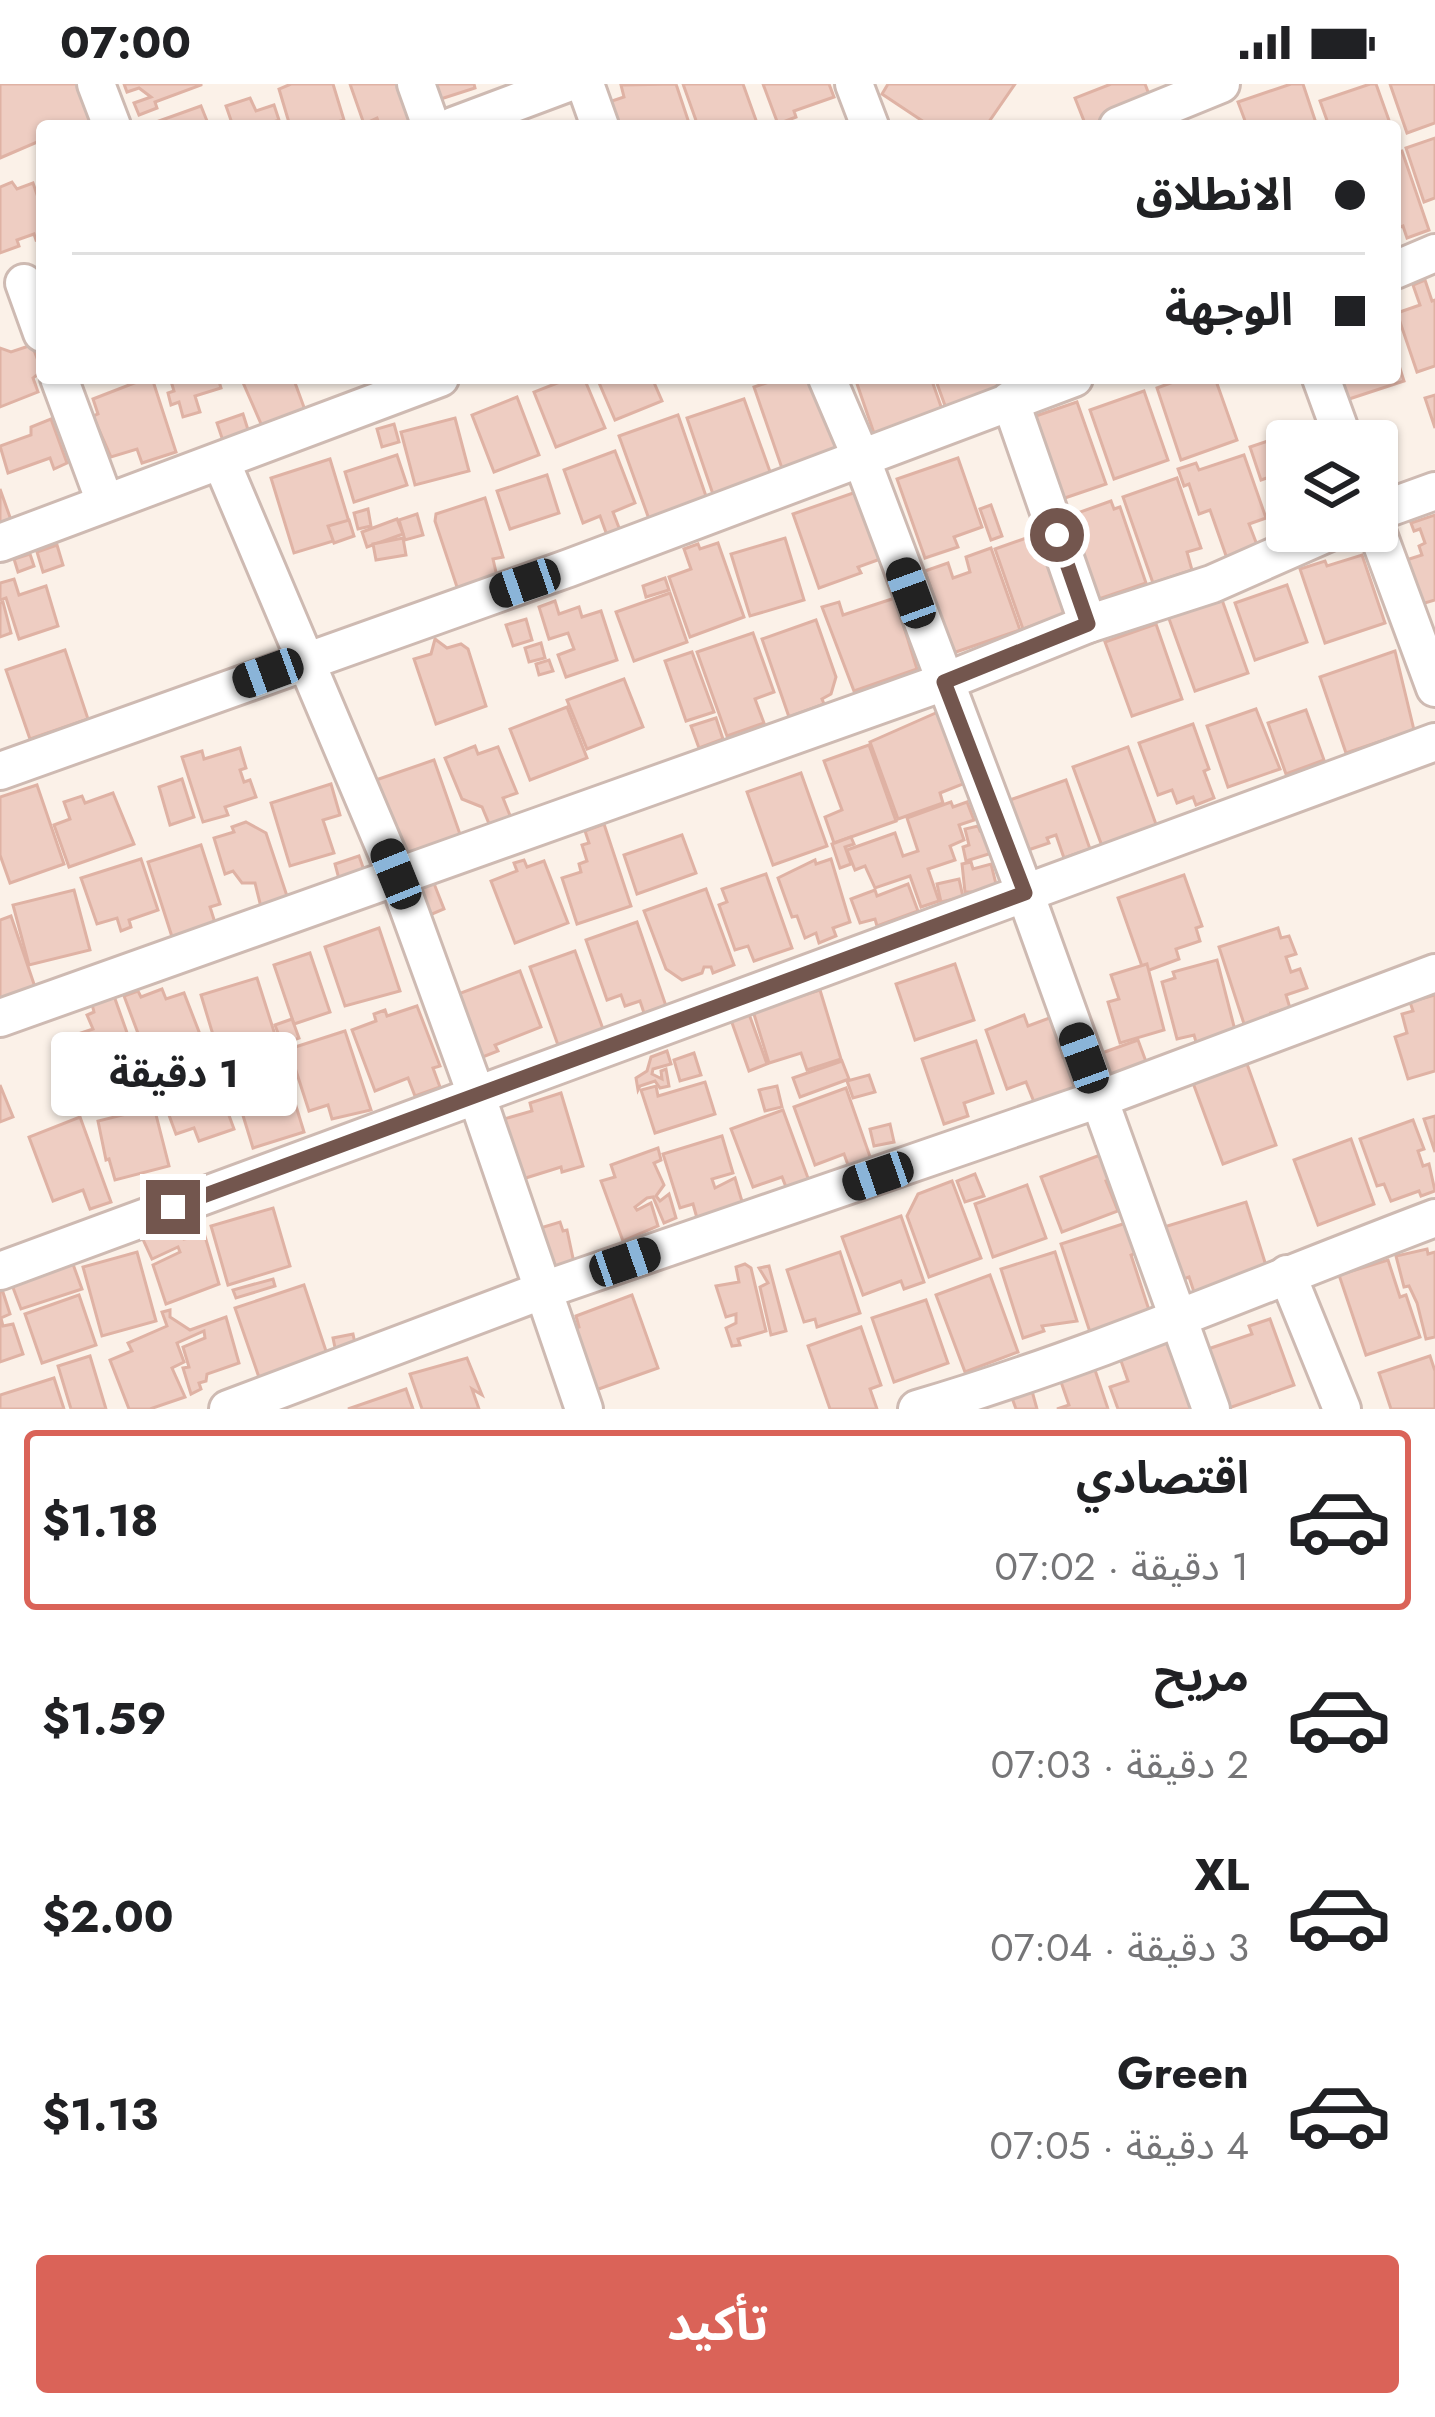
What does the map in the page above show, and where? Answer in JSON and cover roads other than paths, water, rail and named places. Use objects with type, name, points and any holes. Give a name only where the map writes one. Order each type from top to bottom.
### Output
[{"type":"street","points":[[95,84],[110,120]]},
{"type":"street","points":[[416,84],[429,120]]},
{"type":"street","points":[[469,120],[565,84]]},
{"type":"street","points":[[585,84],[598,120]]},
{"type":"street","points":[[854,84],[868,120]]},
{"type":"street","points":[[1141,120],[1221,84]]},
{"type":"street","points":[[1401,267],[1435,253]]},
{"type":"street","points":[[22,284],[36,318]]},
{"type":"street","points":[[61,384],[105,502]]},
{"type":"street","points":[[0,543],[424,384]]},
{"type":"street","points":[[830,384],[1025,893],[1211,1409]]},
{"type":"street","points":[[0,771],[862,460],[1056,384]]},
{"type":"street","points":[[1323,384],[1336,420]]},
{"type":"street","points":[[1010,400],[1088,624]]},
{"type":"street","points":[[221,461],[396,874],[584,1409]]},
{"type":"street","points":[[1398,504],[1435,491]]},
{"type":"street","points":[[0,1018],[944,682],[1088,624],[1212,584],[1284,552]]},
{"type":"street","points":[[1384,552],[1435,688]]},
{"type":"street","points":[[0,1271],[1435,742]]},
{"type":"street","points":[[228,1409],[541,1291],[1099,1099],[1435,973]]},
{"type":"street","points":[[916,1409],[996,1386],[1435,1218]]},
{"type":"street","points":[[1287,1274],[1342,1409]]}]
